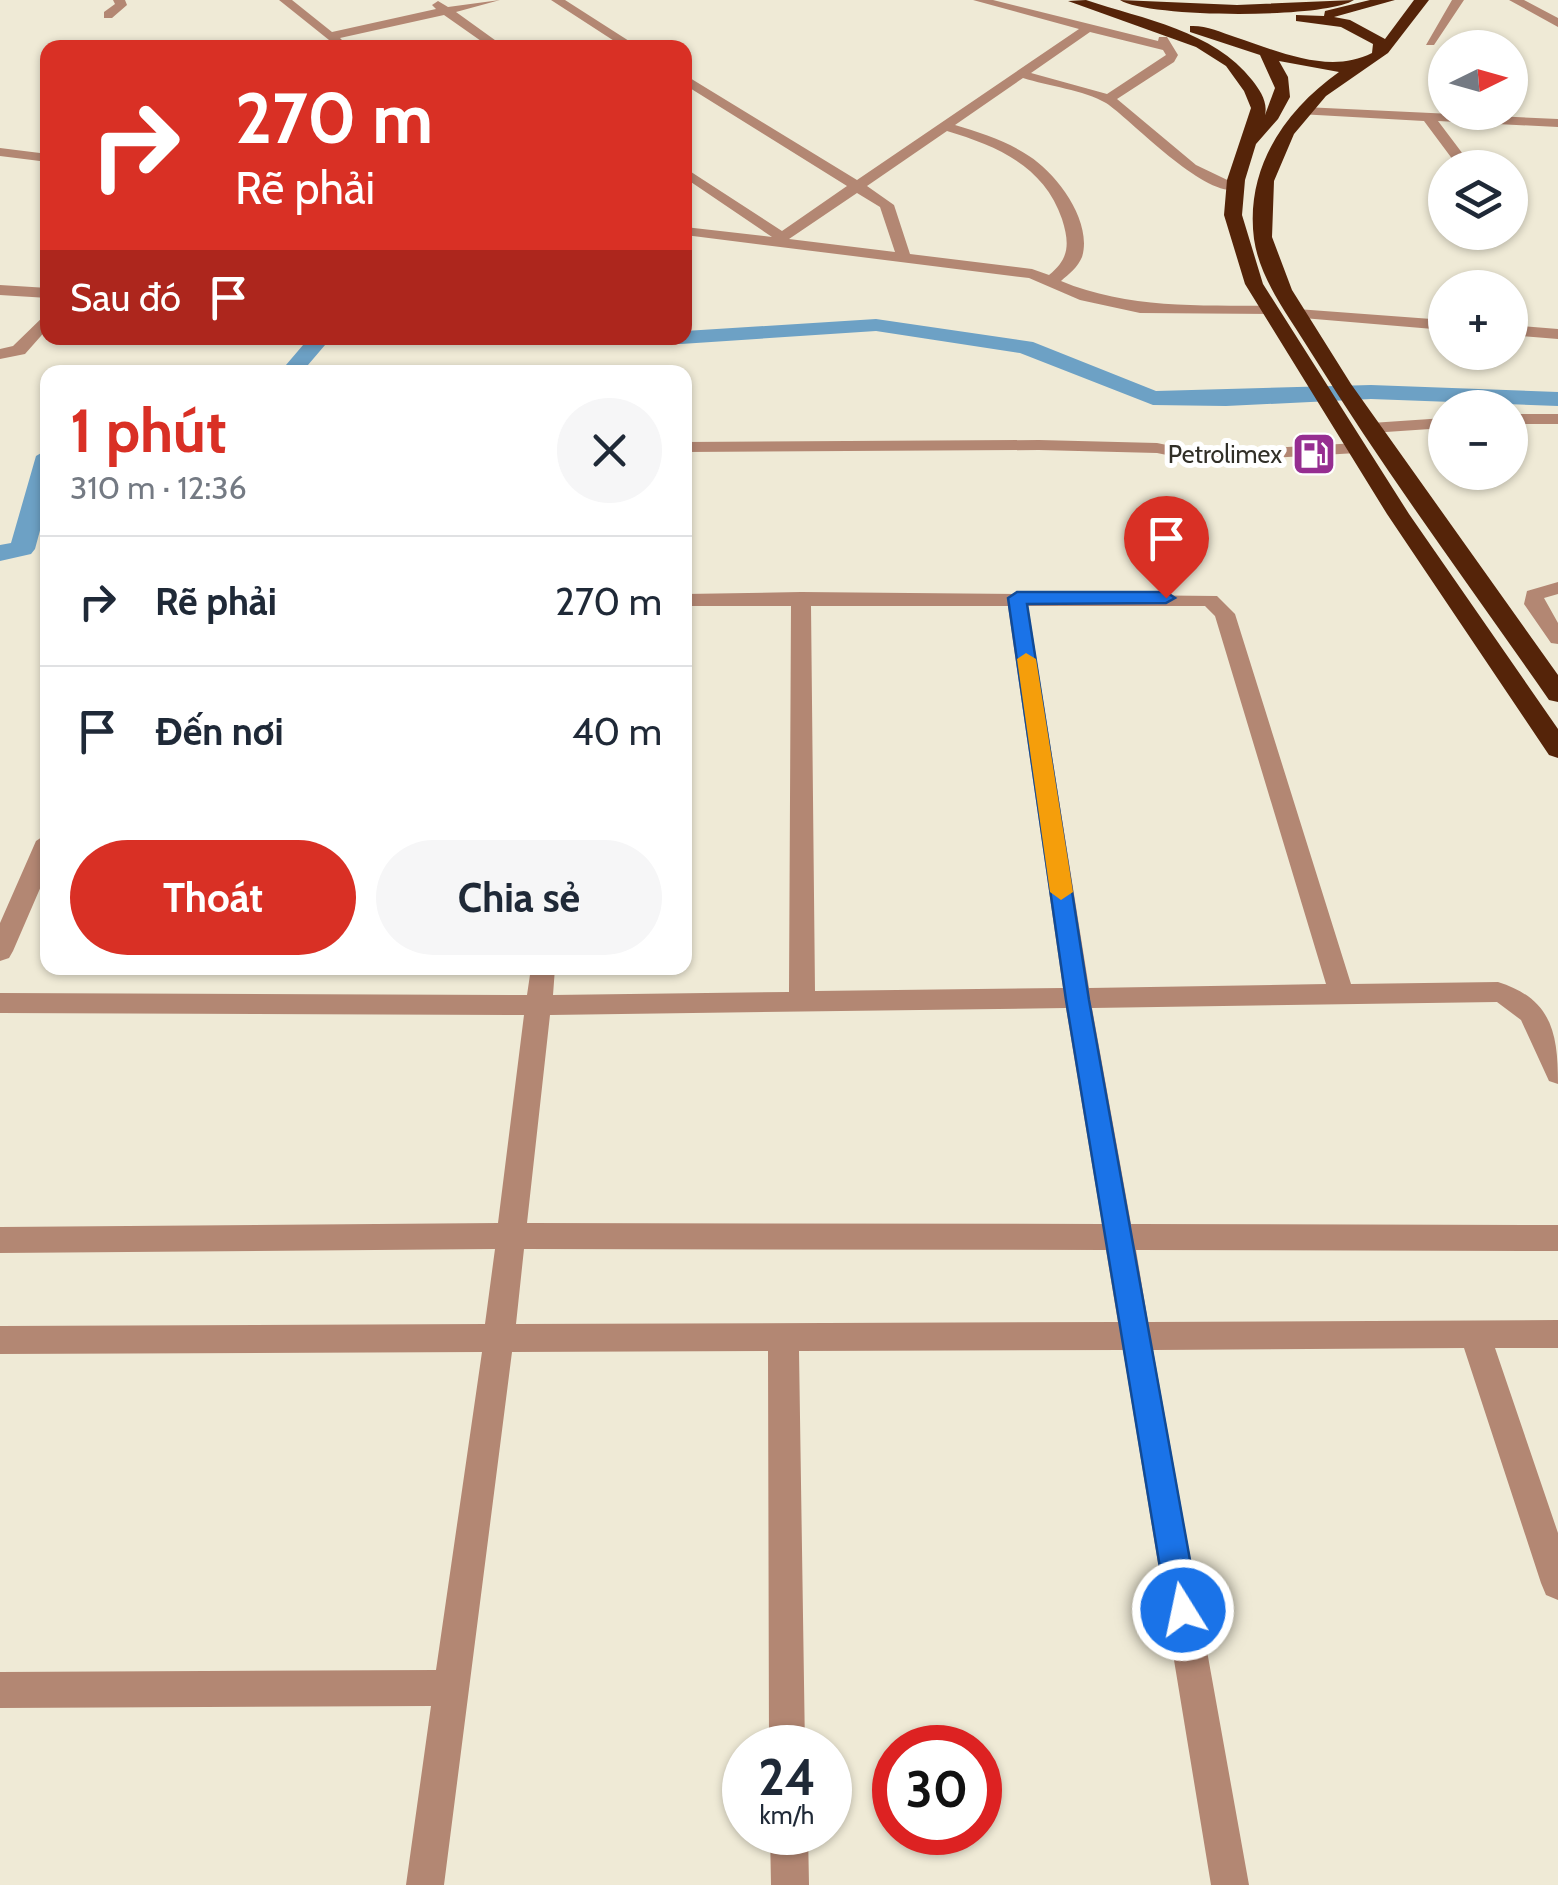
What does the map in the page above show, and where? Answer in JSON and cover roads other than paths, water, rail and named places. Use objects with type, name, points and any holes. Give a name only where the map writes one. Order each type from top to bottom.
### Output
[{"type":"highway","points":[[1073,0],[1316,65],[1374,55]]},
{"type":"highway","points":[[1073,0],[1170,40],[1201,44],[1230,63],[1252,90],[1259,108],[1235,187],[1232,215],[1254,284],[1314,382],[1341,405],[1558,694]]},
{"type":"highway","points":[[1110,0],[1194,17],[1278,20],[1308,18],[1388,0]]},
{"type":"highway","points":[[1127,0],[1226,10],[1302,7],[1347,0]]},
{"type":"highway","points":[[1341,405],[1338,381],[1298,314],[1263,241],[1262,186],[1278,144],[1317,94],[1374,55],[1422,0]]},
{"type":"highway","points":[[1308,18],[1361,29],[1380,42],[1374,55]]},
{"type":"highway","points":[[1244,154],[1282,104],[1286,89],[1279,70],[1251,33],[1278,20]]},
{"type":"highway","points":[[1364,438],[1558,749]]},
{"type":"street","points":[[108,15],[121,6],[119,0]]},
{"type":"street","points":[[285,0],[335,40]]},
{"type":"street","points":[[430,0],[489,40]]},
{"type":"street","points":[[330,36],[494,0]]},
{"type":"street","points":[[556,0],[621,40]]},
{"type":"street","points":[[980,0],[1088,28],[1170,40],[1170,59],[1109,99]]},
{"type":"street","points":[[1438,30],[1458,0]]},
{"type":"street","points":[[1516,0],[1558,23]]},
{"type":"street","points":[[779,239],[1088,28]]},
{"type":"street","points":[[1021,74],[1109,99],[1191,168],[1235,187]]},
{"type":"street","points":[[692,85],[858,186],[892,212],[904,258]]},
{"type":"street","points":[[1304,110],[1428,118]]},
{"type":"street","points":[[1528,122],[1558,123]]},
{"type":"street","points":[[944,126],[997,142],[1028,158],[1050,179],[1069,214],[1078,250],[1070,266],[1053,280]]},
{"type":"street","points":[[0,152],[40,157]]},
{"type":"street","points":[[692,177],[779,239]]},
{"type":"street","points":[[692,232],[1006,269],[1053,280],[1112,304],[1270,311]]},
{"type":"street","points":[[0,290],[40,292]]},
{"type":"street","points":[[1298,314],[1428,324]]},
{"type":"street","points":[[0,354],[19,350],[40,326]]},
{"type":"street","points":[[1528,332],[1558,334]]},
{"type":"street","points":[[1528,419],[1558,419]]},
{"type":"street","points":[[692,446],[1039,445],[1156,448],[1201,458],[1428,426]]},
{"type":"street","points":[[1558,588],[1534,595],[1534,604],[1558,638]]},
{"type":"street","points":[[800,598],[802,1000]]},
{"type":"street","points":[[1017,598],[1078,1000],[1230,1885]]},
{"type":"street","points":[[692,600],[1204,598],[1220,608],[1342,996]]},
{"type":"street","points":[[0,951],[40,859]]},
{"type":"street","points":[[425,1885],[499,1338],[542,975]]},
{"type":"street","points":[[0,1003],[538,1005],[1498,992],[1516,996],[1528,1007],[1558,1074]]},
{"type":"street","points":[[0,1240],[511,1236],[1558,1238]]},
{"type":"street","points":[[1476,1334],[1558,1583]]},
{"type":"street","points":[[0,1340],[1558,1334]]},
{"type":"street","points":[[783,1337],[787,1725]]},
{"type":"street","points":[[0,1690],[450,1688]]},
{"type":"street","points":[[789,1855],[790,1885]]},
{"type":"waterway","points":[[692,337],[876,325],[1025,347],[1153,398],[1226,399],[1371,392],[1558,399]]},
{"type":"waterway","points":[[297,365],[314,345]]},
{"type":"waterway","points":[[0,553],[22,549],[40,485]]},
{"type":"place","name":"Petrolimex","points":[[1314,454]]}]
